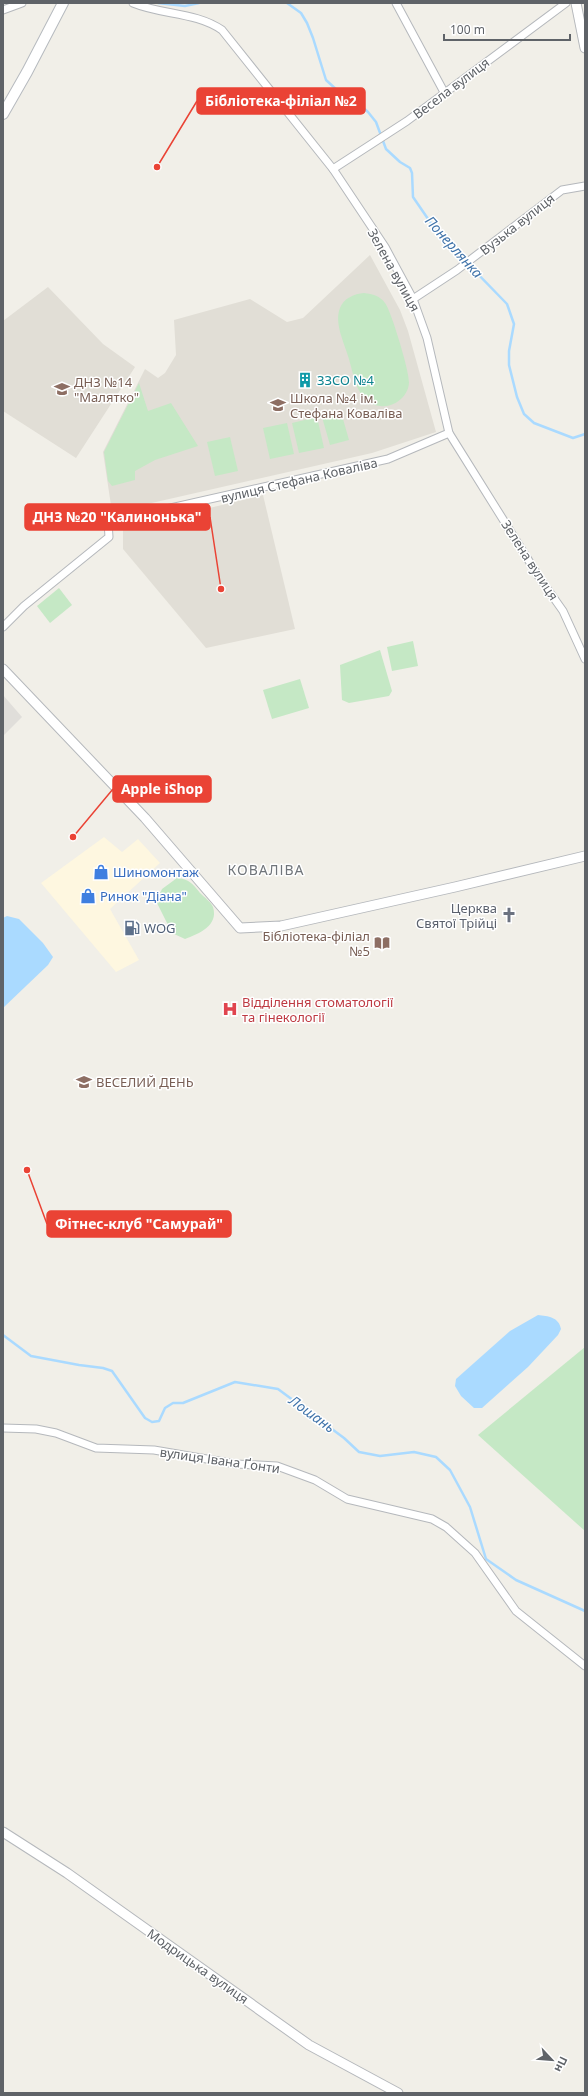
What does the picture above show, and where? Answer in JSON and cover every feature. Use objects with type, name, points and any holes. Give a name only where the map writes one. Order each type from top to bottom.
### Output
[{"type":"main road","points":[[3,114],[28,72],[63,3]]},
{"type":"street","points":[[3,10],[22,3]]},
{"type":"street","name":"Зелена вулиця","points":[[133,3],[157,11],[200,18],[211,22],[222,30],[333,170],[385,247],[413,299],[427,338],[449,433],[539,576],[563,611],[585,659]]},
{"type":"street","points":[[396,3],[444,92]]},
{"type":"street","name":"Весела вулиця","points":[[333,170],[388,134],[566,3]]},
{"type":"street","points":[[576,3],[585,48]]},
{"type":"street","name":"Вузька вулиця","points":[[413,299],[457,270],[562,190],[585,186]]},
{"type":"street","name":"вулиця Стефана Коваліва","points":[[3,627],[24,606],[109,537],[108,522],[388,459],[449,433]]},
{"type":"street","points":[[3,669],[145,818],[240,928],[281,926],[585,856]]},
{"type":"street","name":"вулиця Івана Ґонти","points":[[3,1428],[36,1429],[56,1433],[96,1448],[154,1450],[236,1464],[277,1466],[315,1480],[347,1499],[363,1504],[432,1519],[446,1527],[475,1553],[516,1611],[585,1666]]},
{"type":"street","name":"Модрицька вулиця","points":[[3,1832],[67,1873],[309,2045],[398,2093]]},
{"type":"shaded area","name":"Школа №4 ім. Стефана Коваліва","points":[[370,255],[400,310],[408,331],[436,432],[372,453],[112,512],[103,452],[145,369],[158,378],[165,373],[176,355],[174,320],[250,299],[287,322],[303,318]]},
{"type":"shaded area","name":"ДНЗ №14 \"Малятко\"","points":[[48,287],[103,344],[135,367],[76,458],[3,411],[3,321]]},
{"type":"shaded area","points":[[263,495],[295,629],[206,648],[123,549],[123,529]]},
{"type":"shaded area","points":[[3,695],[22,717],[3,736]]},
{"type":"shaded area","name":"Ринок \"Діана\"","points":[[104,837],[122,852],[138,839],[160,863],[110,909],[139,960],[116,972],[41,883]]},
{"type":"green space","points":[[364,293],[381,299],[388,308],[407,367],[409,382],[407,391],[400,400],[389,405],[380,406],[372,404],[361,394],[354,379],[340,332],[338,314],[340,308],[350,297]]},
{"type":"green space","points":[[139,383],[148,411],[171,403],[198,446],[155,460],[135,471],[135,480],[112,486],[108,481],[104,452]]},
{"type":"green space","points":[[341,412],[349,440],[330,445],[322,417]]},
{"type":"green space","points":[[317,417],[324,448],[299,453],[292,423]]},
{"type":"green space","points":[[287,423],[294,454],[270,459],[263,428]]},
{"type":"green space","points":[[230,437],[238,471],[215,476],[207,442]]},
{"type":"green space","points":[[59,588],[72,605],[50,623],[37,606]]},
{"type":"green space","points":[[413,641],[418,666],[392,671],[387,647]]},
{"type":"green space","points":[[380,650],[392,691],[389,696],[349,703],[342,700],[340,665]]},
{"type":"green space","points":[[300,679],[309,708],[272,719],[263,690]]},
{"type":"green space","points":[[177,878],[188,881],[193,885],[211,903],[214,914],[213,919],[206,928],[196,935],[185,939],[172,933],[156,901],[162,889]]},
{"type":"green space","points":[[585,1347],[585,1531],[478,1435]]},
{"type":"water","points":[[7,916],[19,919],[43,943],[53,957],[48,965],[3,1008],[3,918]]},
{"type":"water","points":[[538,1315],[552,1318],[558,1322],[561,1329],[558,1335],[528,1367],[482,1408],[474,1408],[461,1396],[455,1386],[456,1379],[510,1331]]},
{"type":"waterway","name":"Понерлянка","points":[[158,3],[185,6],[199,3]]},
{"type":"waterway","name":"Понерлянка","points":[[287,3],[301,13],[307,23],[326,80],[338,91],[358,103],[368,112],[376,122],[386,149],[400,162],[410,168],[412,173],[413,197],[437,232],[507,304],[514,324],[509,351],[509,365],[517,397],[524,414],[534,423],[573,438],[585,434]]},
{"type":"waterway","name":"Лошань","points":[[3,1335],[31,1356],[103,1368],[112,1371],[145,1418],[152,1422],[159,1421],[165,1408],[173,1403],[183,1403],[235,1382],[278,1389],[344,1438],[359,1452],[380,1456],[414,1452],[436,1457],[450,1470],[470,1507],[486,1559],[516,1580],[585,1611]]},
{"type":"place","name":"Бібліотека-філіал №2","points":[[157,167]]},
{"type":"place","name":"ЗЗСО №4","points":[[305,380]]},
{"type":"place","name":"ДНЗ №14 \"Малятко\"","points":[[62,389]]},
{"type":"place","name":"Школа №4 ім. Стефана Коваліва","points":[[278,405]]},
{"type":"place","name":"ДНЗ №20 \"Калинонька\"","points":[[221,589]]},
{"type":"place","name":"Apple iShop","points":[[73,837]]},
{"type":"place","name":"Шиномонтаж","points":[[101,872]]},
{"type":"place","name":"Ринок \"Діана\"","points":[[88,896]]},
{"type":"place","name":"Церква Святої Трійці","points":[[509,915]]},
{"type":"place","name":"WOG","points":[[132,928]]},
{"type":"place","name":"Бібліотека-філіал №5","points":[[382,943]]},
{"type":"place","name":"Відділення стоматології та гінекології","points":[[230,1009]]},
{"type":"place","name":"ВЕСЕЛИЙ ДЕНЬ","points":[[84,1082]]},
{"type":"place","name":"Фітнес-клуб \"Самурай\"","points":[[27,1170]]},
{"type":"district","name":"КОВАЛІВА","points":[[266,870]]}]
